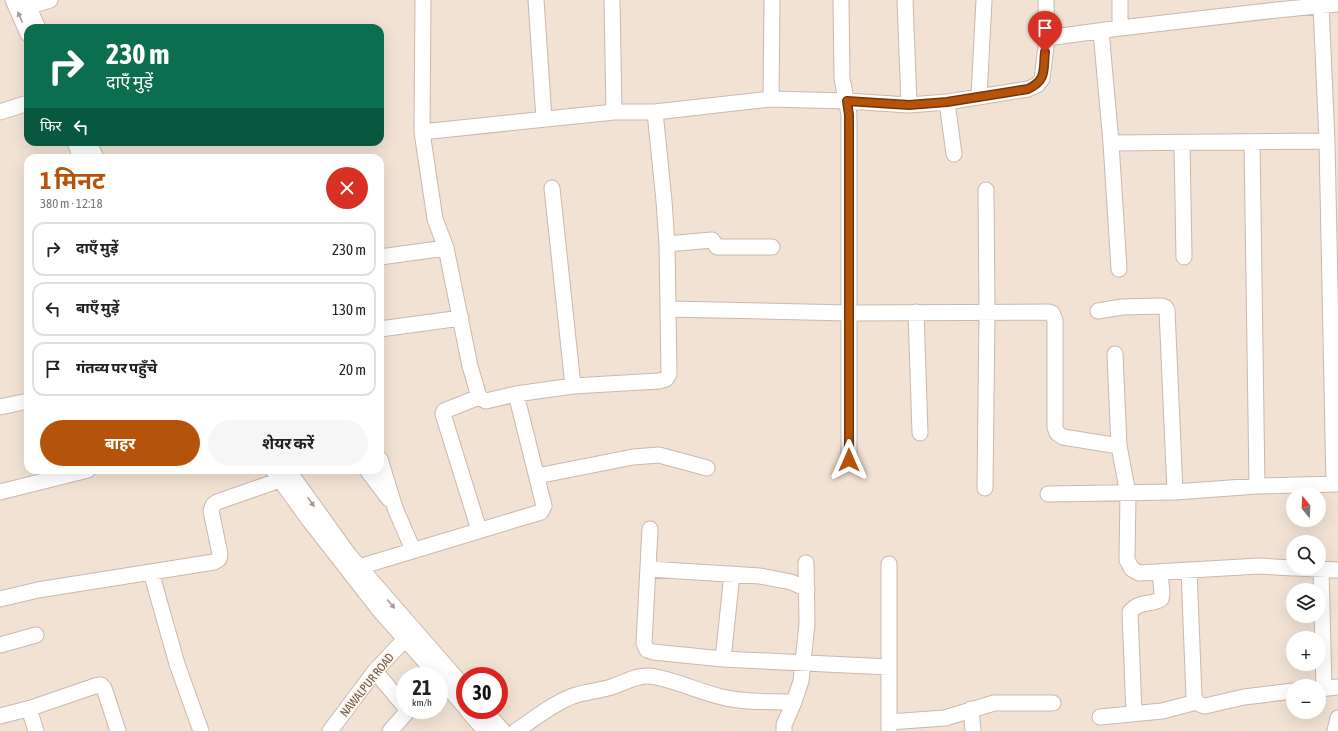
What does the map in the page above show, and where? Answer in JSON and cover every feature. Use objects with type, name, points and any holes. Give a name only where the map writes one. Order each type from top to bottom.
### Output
[{"type":"street","points":[[13,0],[24,25]]},
{"type":"street","points":[[36,24],[26,3],[50,0]]},
{"type":"street","points":[[423,0],[422,132],[435,219],[446,248],[470,366],[479,398]]},
{"type":"street","points":[[536,0],[544,119]]},
{"type":"street","points":[[612,0],[614,112]]},
{"type":"street","points":[[771,99],[772,0]]},
{"type":"street","points":[[841,0],[842,78],[849,115],[849,460]]},
{"type":"street","points":[[905,0],[909,105]]},
{"type":"street","points":[[979,97],[984,0]]},
{"type":"street","points":[[422,132],[614,112],[655,112],[771,99],[847,101],[909,105],[947,102],[1028,89],[1037,85],[1042,79],[1047,38],[1046,0]]},
{"type":"street","points":[[1120,0],[1120,28]]},
{"type":"street","points":[[1047,38],[1277,5],[1338,4]]},
{"type":"street","points":[[1048,494],[1128,494],[1257,486],[1336,484],[1327,141],[1321,5]]},
{"type":"street","points":[[1101,31],[1119,269]]},
{"type":"street","points":[[947,102],[954,154]]},
{"type":"street","points":[[0,112],[24,104]]},
{"type":"street","points":[[479,530],[443,414],[444,411],[479,398],[486,401],[516,394],[573,386],[659,381],[666,379],[669,374],[667,244],[655,112]]},
{"type":"street","points":[[1110,143],[1327,141]]},
{"type":"street","points":[[1252,142],[1257,486]]},
{"type":"street","points":[[1182,143],[1184,257]]},
{"type":"street","points":[[552,188],[573,386]]},
{"type":"street","points":[[985,488],[987,312],[986,190]]},
{"type":"street","points":[[667,244],[712,240],[717,247],[772,247]]},
{"type":"street","points":[[384,256],[446,248]]},
{"type":"street","points":[[1098,312],[1122,307],[1162,306],[1167,310],[1175,492]]},
{"type":"street","points":[[668,309],[849,313],[1049,312],[1052,313],[1055,320],[1055,427],[1057,433],[1063,437],[1119,446]]},
{"type":"street","points":[[916,312],[920,433]]},
{"type":"street","points":[[384,328],[461,318]]},
{"type":"street","points":[[1115,354],[1119,446],[1128,494],[1128,560],[1132,569],[1139,573],[1259,566],[1286,568]]},
{"type":"street","points":[[358,567],[541,512],[544,506],[516,394]]},
{"type":"street","points":[[0,407],[24,402]]},
{"type":"street","points":[[537,476],[633,457],[659,455],[707,468]]},
{"type":"street","points":[[384,472],[395,508],[413,550]]},
{"type":"street","points":[[0,492],[72,474]]},
{"type":"street","points":[[0,599],[38,590],[214,562],[219,559],[220,554],[210,511],[213,505],[216,502],[278,474]]},
{"type":"street","points":[[281,474],[358,567],[456,678]]},
{"type":"street","points":[[281,474],[309,520],[380,611],[429,667]]},
{"type":"street","points":[[370,474],[395,508]]},
{"type":"street","points":[[650,529],[644,643],[647,650],[662,654],[723,659],[889,667]]},
{"type":"street","points":[[784,731],[784,725],[794,702],[800,681],[803,664],[807,624],[806,563]]},
{"type":"street","points":[[889,564],[889,726],[945,718],[994,703],[1053,703]]},
{"type":"street","points":[[648,569],[760,576],[791,582],[807,589]]},
{"type":"street","points":[[1326,569],[1338,570]]},
{"type":"street","points":[[1189,570],[1194,697],[1197,702],[1200,705],[1205,706],[1244,698],[1286,692]]},
{"type":"street","points":[[151,572],[177,664],[201,731]]},
{"type":"street","points":[[1134,714],[1130,612],[1134,607],[1140,604],[1156,602],[1160,599],[1162,593],[1160,572]]},
{"type":"street","points":[[723,659],[732,574]]},
{"type":"street","points":[[1321,575],[1327,689]]},
{"type":"street","points":[[0,645],[36,635]]},
{"type":"street","name":"NAWALPUR ROAD","points":[[330,731],[375,671],[405,639]]},
{"type":"street","points":[[375,671],[396,697]]},
{"type":"street","points":[[516,731],[549,708],[572,697],[586,692],[613,687],[631,679],[648,676],[659,678],[722,698],[754,701],[794,702]]},
{"type":"street","points":[[0,716],[31,708],[101,685],[104,688],[118,731]]},
{"type":"street","points":[[448,688],[456,697]]},
{"type":"street","points":[[1100,717],[1162,711],[1197,702]]},
{"type":"street","points":[[31,708],[30,712],[36,731]]},
{"type":"street","points":[[971,709],[973,731]]},
{"type":"street","points":[[1335,731],[1338,718]]},
{"type":"street","points":[[390,731],[401,719]]},
{"type":"street","points":[[475,719],[486,731]]},
{"type":"street","points":[[492,719],[503,731]]},
{"type":"shaded area","points":[[0,0],[1338,0],[1338,731],[0,731]]},
{"type":"route","points":[[849,460],[849,115],[847,101],[909,105],[947,102],[1028,89],[1037,85],[1042,79],[1045,52]]}]
